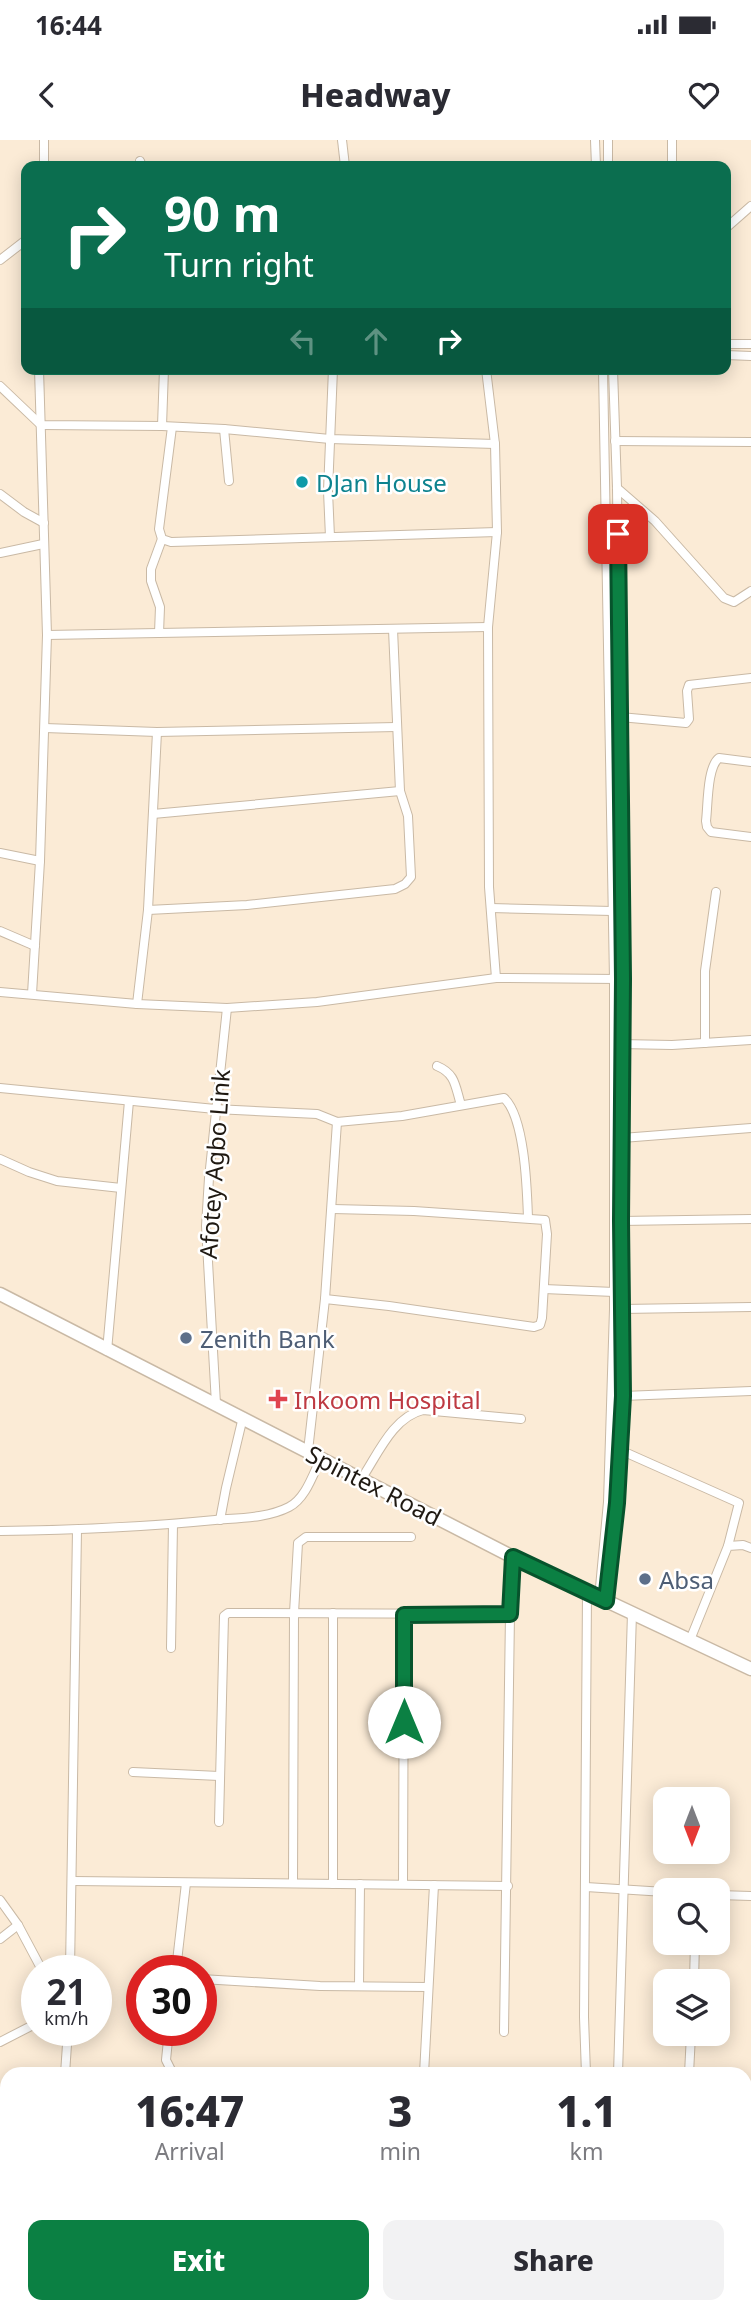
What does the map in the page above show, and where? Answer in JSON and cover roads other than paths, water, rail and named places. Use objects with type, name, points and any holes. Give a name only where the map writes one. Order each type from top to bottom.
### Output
[{"type":"main road","name":"Spintex Road","points":[[0,1294],[513,1557],[751,1670]]},
{"type":"street","points":[[44,140],[44,161]]},
{"type":"street","points":[[342,140],[344,161]]},
{"type":"street","points":[[595,140],[596,161]]},
{"type":"street","points":[[608,140],[608,161]]},
{"type":"street","points":[[672,140],[672,161]]},
{"type":"street","points":[[731,224],[751,206]]},
{"type":"street","points":[[0,260],[21,244]]},
{"type":"street","points":[[731,344],[751,344]]},
{"type":"street","points":[[731,355],[751,356]]},
{"type":"street","points":[[32,994],[40,860],[47,635],[40,375]]},
{"type":"street","points":[[162,426],[164,375]]},
{"type":"street","points":[[330,537],[328,491],[333,375]]},
{"type":"street","points":[[487,375],[495,444],[498,532],[488,627],[491,908],[496,978]]},
{"type":"street","points":[[603,375],[612,911],[619,979]]},
{"type":"street","points":[[586,2067],[586,1887],[597,1597],[611,1443],[614,1292],[620,717],[613,375]]},
{"type":"street","points":[[0,386],[41,425],[172,426],[330,439],[495,444]]},
{"type":"street","points":[[159,633],[160,607],[151,581],[151,569],[162,539],[159,530],[172,426]]},
{"type":"street","points":[[224,429],[229,481]]},
{"type":"street","points":[[615,442],[750,442]]},
{"type":"street","points":[[617,488],[655,521],[724,598],[734,602],[751,591]]},
{"type":"street","points":[[0,494],[44,523]]},
{"type":"street","points":[[162,539],[171,542],[498,532]]},
{"type":"street","points":[[0,553],[43,544]]},
{"type":"street","points":[[47,635],[488,627]]},
{"type":"street","points":[[148,910],[247,905],[398,888],[411,877],[408,816],[400,791],[393,629]]},
{"type":"street","points":[[620,717],[686,723],[689,719],[689,685],[751,678]]},
{"type":"street","points":[[45,728],[157,732],[396,727]]},
{"type":"street","points":[[137,1004],[148,910],[157,732]]},
{"type":"street","points":[[751,762],[716,760],[712,768],[706,821],[711,832],[751,837]]},
{"type":"street","points":[[153,814],[400,791]]},
{"type":"street","points":[[0,853],[40,860]]},
{"type":"street","points":[[705,1043],[705,971],[716,892]]},
{"type":"street","points":[[491,908],[612,911]]},
{"type":"street","points":[[0,931],[36,946]]},
{"type":"street","points":[[0,992],[137,1004],[227,1008],[317,1002],[496,978],[619,979]]},
{"type":"street","name":"Afotey Agbo Link","points":[[216,1404],[206,1226],[215,1109],[227,1008]]},
{"type":"street","points":[[618,1043],[751,1040]]},
{"type":"street","points":[[597,1597],[620,1450],[623,1396],[622,1138],[618,1043]]},
{"type":"street","points":[[437,1066],[448,1071],[453,1077],[461,1105]]},
{"type":"street","points":[[0,1088],[215,1109],[317,1114],[337,1122],[402,1116],[499,1097],[508,1101],[526,1164],[528,1218]]},
{"type":"street","points":[[107,1350],[129,1101]]},
{"type":"street","points":[[308,1451],[333,1209],[337,1122]]},
{"type":"street","points":[[622,1138],[751,1128]]},
{"type":"street","points":[[0,1159],[57,1181],[121,1188]]},
{"type":"street","points":[[325,1299],[538,1327],[541,1324],[547,1224],[541,1219],[333,1209]]},
{"type":"street","points":[[621,1221],[751,1219]]},
{"type":"street","points":[[544,1289],[614,1292]]},
{"type":"street","points":[[622,1309],[751,1307]]},
{"type":"street","points":[[623,1396],[751,1391]]},
{"type":"street","points":[[362,1478],[403,1418],[413,1412],[423,1410],[521,1419]]},
{"type":"street","points":[[220,1520],[243,1417]]},
{"type":"street","points":[[620,1450],[739,1503],[728,1546],[690,1640]]},
{"type":"street","points":[[0,1531],[77,1530],[173,1524],[267,1514],[291,1506],[302,1497],[321,1458]]},
{"type":"street","points":[[171,1648],[173,1524]]},
{"type":"street","points":[[71,1955],[77,1530]]},
{"type":"street","points":[[293,1883],[293,1613],[297,1546],[301,1539],[411,1537]]},
{"type":"street","points":[[728,1546],[743,1545],[751,1548]]},
{"type":"street","points":[[504,2032],[513,1557]]},
{"type":"street","points":[[219,1822],[224,1616],[228,1613],[510,1614]]},
{"type":"street","points":[[333,1613],[333,1884]]},
{"type":"street","points":[[618,2067],[632,1613]]},
{"type":"street","points":[[403,1884],[404,1615]]},
{"type":"street","points":[[133,1772],[219,1776]]},
{"type":"street","points":[[73,1881],[508,1886]]},
{"type":"street","points":[[178,1955],[186,1883]]},
{"type":"street","points":[[359,1985],[360,1884]]},
{"type":"street","points":[[424,2067],[434,1885]]},
{"type":"street","points":[[586,1887],[653,1891]]},
{"type":"street","points":[[730,1895],[751,1896]]},
{"type":"street","points":[[0,1900],[34,1955]]},
{"type":"street","points":[[0,1939],[18,1926]]},
{"type":"street","points":[[217,1980],[320,1986],[429,1987]]},
{"type":"street","points":[[0,2042],[21,2031]]},
{"type":"street","points":[[65,2067],[67,2046]]},
{"type":"street","points":[[167,2046],[166,2060],[170,2067]]},
{"type":"street","points":[[689,2067],[690,2046]]},
{"type":"place","name":"DJan House","points":[[302,482]]},
{"type":"place","name":"Zenith Bank","points":[[186,1338]]},
{"type":"place","name":"Inkoom Hospital","points":[[278,1399]]},
{"type":"place","name":"Absa","points":[[645,1579]]}]
